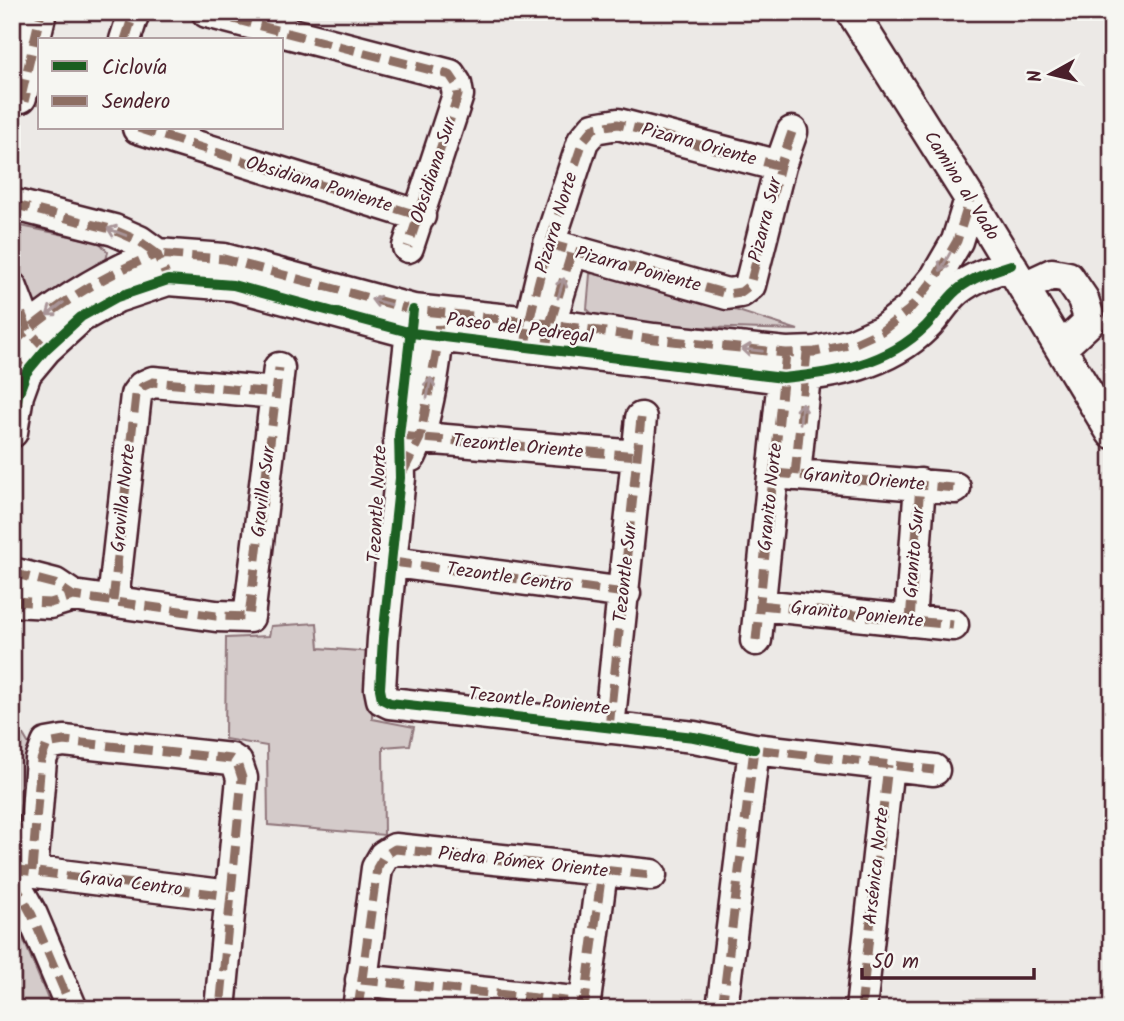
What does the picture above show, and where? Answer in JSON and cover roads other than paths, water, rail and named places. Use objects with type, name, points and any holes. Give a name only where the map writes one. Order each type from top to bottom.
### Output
[{"type":"street","points":[[12,30],[16,12]]},
{"type":"street","points":[[24,97],[41,12]]},
{"type":"street","points":[[126,38],[134,12]]},
{"type":"street","name":"Obsidiana Sur","points":[[207,12],[450,75],[456,84],[458,95],[408,247]]},
{"type":"street","name":"Camino al Vado","points":[[852,12],[970,199],[1112,433]]},
{"type":"street","name":"Pizarra Oriente","points":[[618,124],[780,166]]},
{"type":"street","name":"Pizarra Norte","points":[[537,336],[560,248],[583,141],[594,128],[618,124]]},
{"type":"street","name":"Obsidiana Poniente","points":[[144,130],[420,216]]},
{"type":"street","name":"Pizarra Sur","points":[[727,294],[741,292],[750,285],[780,166],[792,132]]},
{"type":"street","name":"Paseo del Pedregal","points":[[795,365],[882,331],[909,310],[936,277],[957,241],[970,199]]},
{"type":"street","name":"Paseo del Pedregal","points":[[12,204],[114,230],[139,241],[163,267]]},
{"type":"street","name":"Pizarra Poniente","points":[[560,248],[727,294]]},
{"type":"street","name":"Paseo del Pedregal","points":[[19,365],[29,341],[72,296],[124,267],[163,267],[224,259],[331,300],[425,324],[537,336],[654,339],[795,365],[820,375],[859,366],[890,353],[925,327],[956,290],[978,277],[1052,275],[1068,277],[1083,299],[1090,321],[1061,348]]},
{"type":"street","points":[[12,288],[29,341]]},
{"type":"street","name":"Tezontle Norte","points":[[382,699],[380,676],[400,478],[409,437],[425,324]]},
{"type":"street","points":[[12,432],[18,395],[19,365]]},
{"type":"street","name":"Granito Norte","points":[[756,640],[785,474],[795,365]]},
{"type":"street","name":"Gravilla Sur","points":[[113,601],[216,616],[249,617],[278,380],[153,382],[142,387],[136,395]]},
{"type":"street","name":"Gravilla Norte","points":[[113,601],[136,395]]},
{"type":"street","name":"Tezontle Sur","points":[[609,728],[641,418]]},
{"type":"street","name":"Tezontle Oriente","points":[[409,437],[637,456]]},
{"type":"street","name":"Granito Oriente","points":[[785,474],[955,488]]},
{"type":"street","name":"Granito Sur","points":[[909,621],[920,484]]},
{"type":"street","name":"Tezontle Centro","points":[[393,562],[625,593]]},
{"type":"street","points":[[12,573],[55,584],[73,596]]},
{"type":"street","points":[[12,601],[50,603],[73,596],[113,601]]},
{"type":"street","name":"Granito Poniente","points":[[760,605],[953,625]]},
{"type":"street","name":"Tezontle Poniente","points":[[382,699],[390,703],[694,737],[752,763],[888,765],[934,770]]},
{"type":"street","points":[[72,1009],[32,915],[19,873],[41,760],[47,744],[64,741],[226,757],[236,763],[242,778],[220,1009]]},
{"type":"street","points":[[722,1009],[752,763]]},
{"type":"street","name":"Arsénica Norte","points":[[861,1009],[888,765]]},
{"type":"street","name":"Piedra Pómex Oriente","points":[[360,994],[377,869],[384,856],[395,849],[652,875]]},
{"type":"street","points":[[360,994],[585,1006],[602,871]]},
{"type":"street","name":"Grava Centro","points":[[19,873],[230,896]]}]
